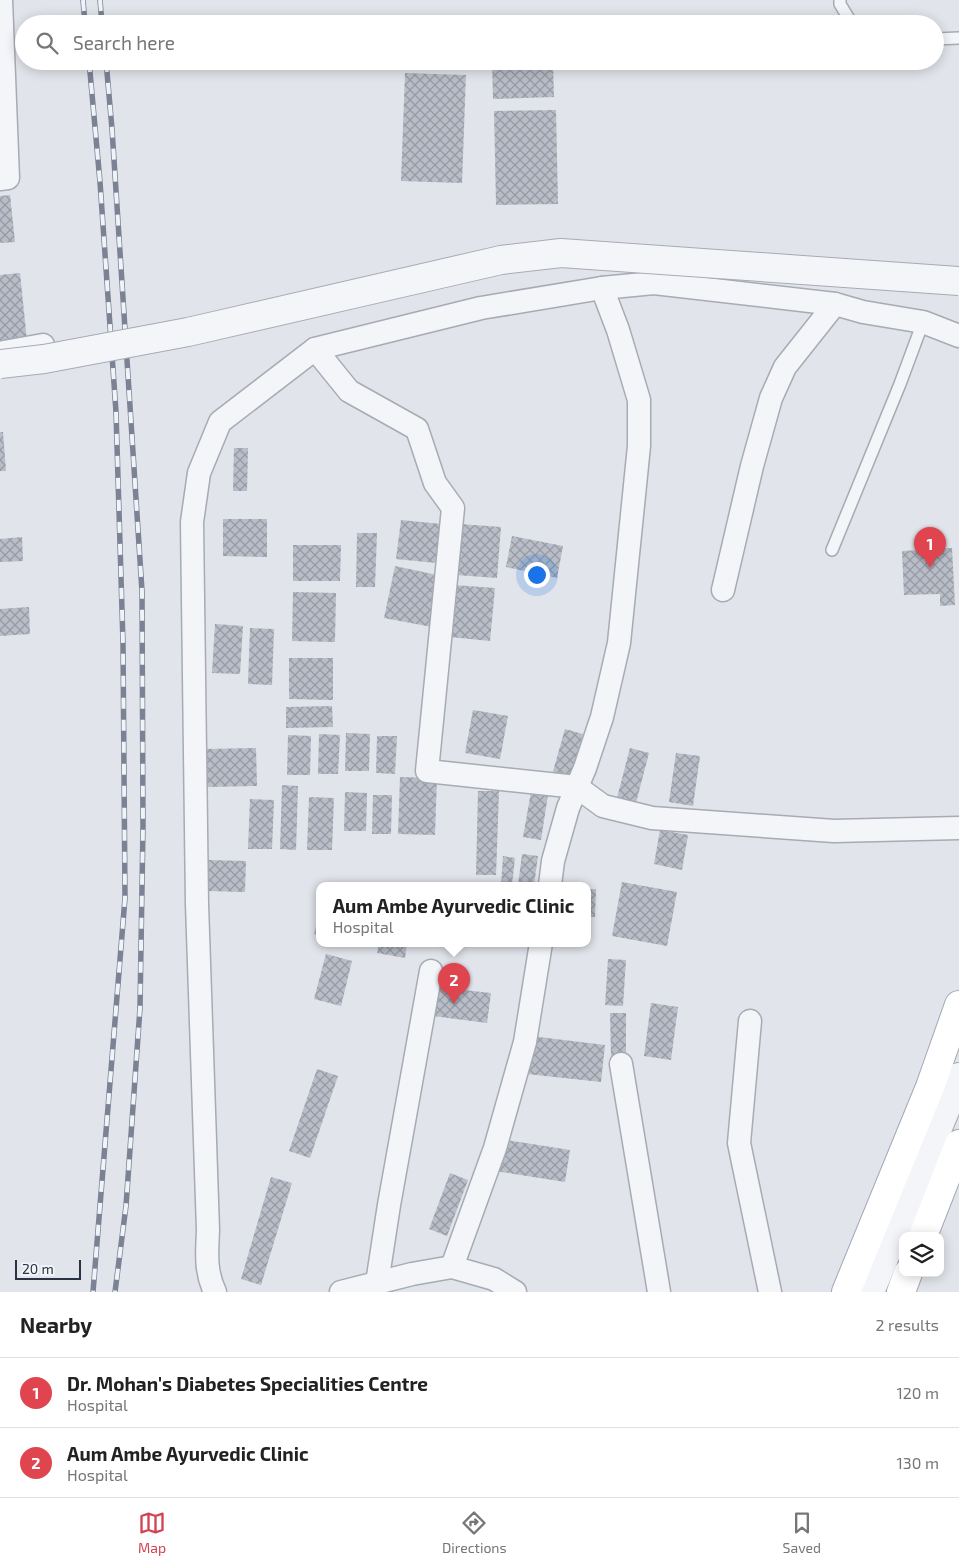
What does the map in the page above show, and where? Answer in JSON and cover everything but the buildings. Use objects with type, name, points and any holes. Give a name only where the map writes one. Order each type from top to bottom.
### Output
[{"type":"main road","points":[[846,1292],[930,1087],[959,1005]]},
{"type":"main road","points":[[925,1232],[959,1144]]},
{"type":"main road","points":[[901,1292],[907,1277]]},
{"type":"street","points":[[0,179],[8,178],[1,0]]},
{"type":"street","points":[[0,364],[44,359],[188,332],[501,260],[561,253],[959,281]]},
{"type":"street","points":[[215,1292],[209,1278],[207,1260],[208,1230],[197,904],[192,522],[199,473],[220,422],[315,349],[481,308],[602,288],[654,283],[835,304],[862,312],[923,322],[959,336]]},
{"type":"street","points":[[551,882],[558,843],[568,808],[602,716],[619,643],[638,446],[639,400],[618,330],[602,288]]},
{"type":"street","points":[[723,590],[752,466],[771,398],[785,367],[835,304]]},
{"type":"street","points":[[0,353],[43,345]]},
{"type":"street","points":[[315,349],[349,391],[417,429],[435,483],[453,508],[427,771],[577,787],[604,806],[652,818],[834,831],[959,828]]},
{"type":"street","points":[[452,1267],[494,1148],[525,1042],[539,947]]},
{"type":"street","points":[[377,1283],[431,971]]},
{"type":"street","points":[[750,1021],[739,1143],[770,1292]]},
{"type":"street","points":[[621,1064],[660,1292]]},
{"type":"street","points":[[870,1292],[959,1077]]},
{"type":"street","points":[[342,1292],[412,1274],[452,1267],[494,1279],[515,1292]]},
{"type":"lane","points":[[840,0],[840,4],[847,15]]},
{"type":"lane","points":[[944,39],[959,38]]},
{"type":"lane","points":[[832,550],[900,384],[923,322]]},
{"type":"railway","points":[[83,0],[84,15]]},
{"type":"railway","points":[[100,0],[101,15]]},
{"type":"railway","points":[[90,70],[100,182],[116,412],[123,643],[125,898],[93,1292]]},
{"type":"railway","points":[[107,70],[142,591],[143,826],[140,1008],[126,1206],[115,1292]]},
{"type":"place","name":"Dr. Mohan's Diabetes Specialities Centre","points":[[930,568]]},
{"type":"place","name":"Aum Ambe Ayurvedic Clinic","points":[[454,1004]]}]
